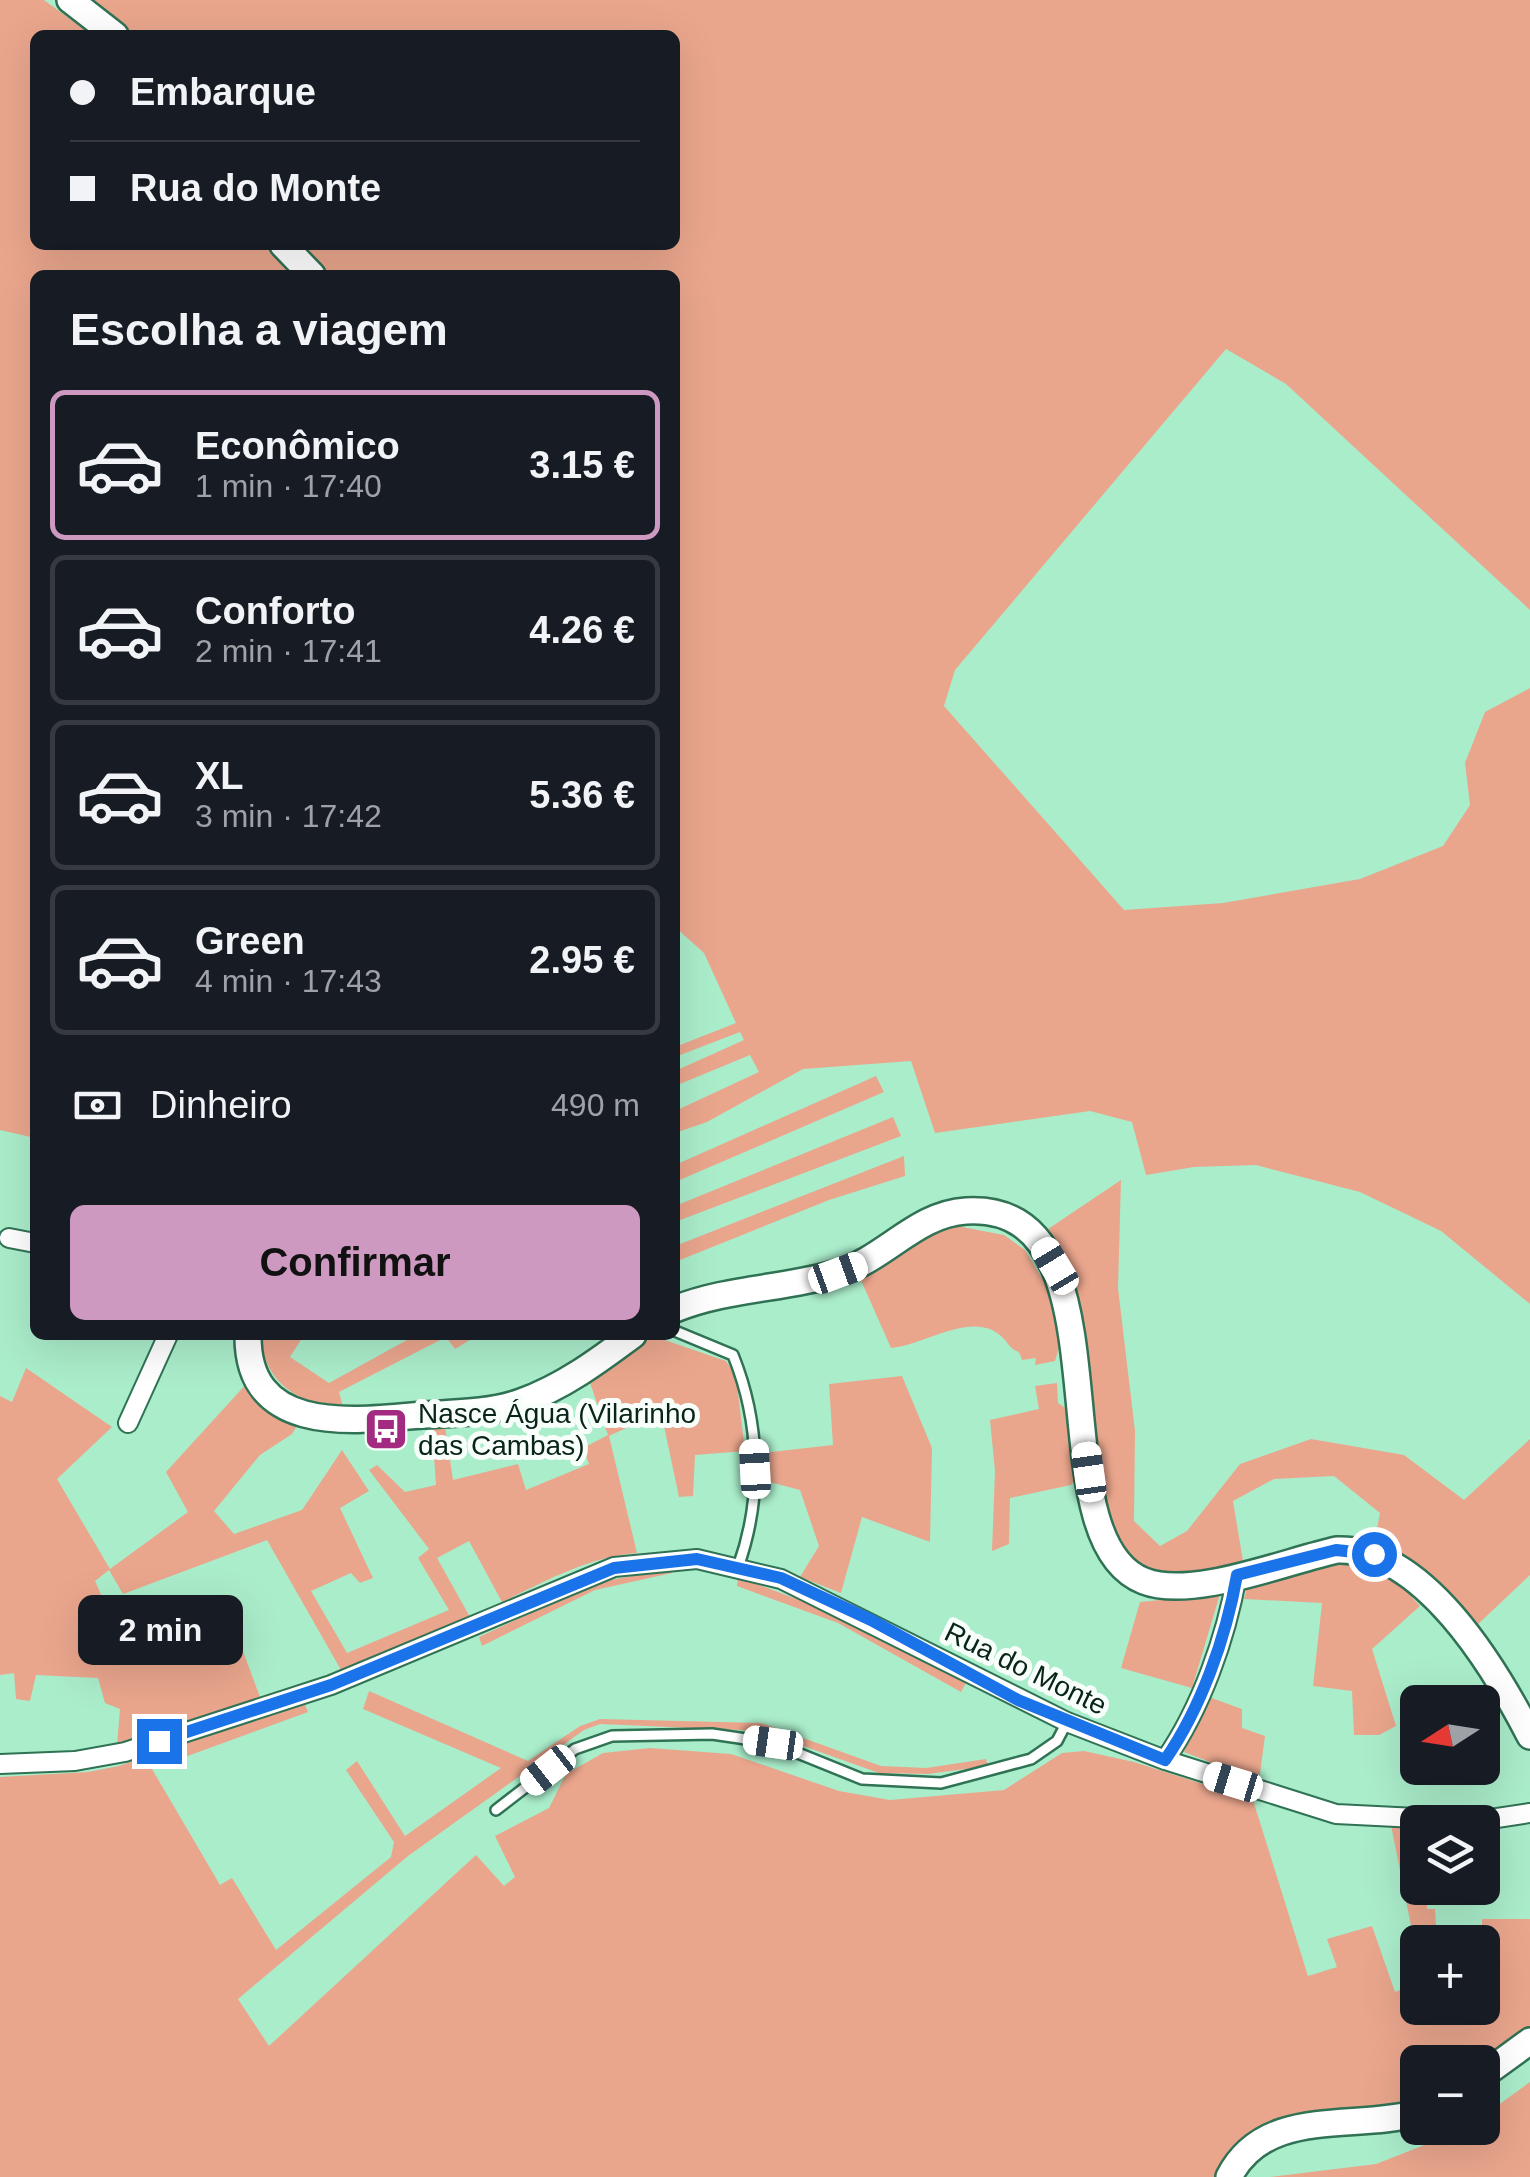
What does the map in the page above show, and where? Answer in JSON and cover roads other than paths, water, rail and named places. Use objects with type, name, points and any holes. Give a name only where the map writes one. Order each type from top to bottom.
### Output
[{"type":"main road","points":[[70,0],[109,30]]},
{"type":"main road","points":[[287,250],[307,270]]},
{"type":"main road","points":[[680,1307],[849,1269],[918,1226],[951,1212],[984,1211],[1010,1220],[1034,1235],[1060,1283],[1097,1517],[1112,1554],[1130,1574],[1159,1585],[1237,1575],[1336,1550],[1387,1559],[1422,1587],[1474,1646],[1530,1736]]},
{"type":"main road","points":[[249,1340],[251,1361],[264,1388],[294,1411],[334,1420],[483,1411],[517,1404],[563,1383],[626,1340]]},
{"type":"main road","points":[[1500,2063],[1530,2041]]},
{"type":"main road","points":[[1229,2177],[1252,2146],[1284,2129],[1374,2123],[1400,2117]]},
{"type":"street","points":[[10,1238],[30,1242]]},
{"type":"street","points":[[128,1423],[166,1340]]},
{"type":"street","name":"Rua do Monte","points":[[0,1764],[75,1761],[125,1752],[331,1685],[614,1568],[697,1559],[781,1578],[1067,1722],[1165,1760],[1336,1814],[1477,1821],[1530,1813]]},
{"type":"street","points":[[1165,1760],[1182,1735],[1211,1666],[1237,1575]]},
{"type":"lane","points":[[680,1333],[733,1355],[746,1386],[756,1490],[738,1567]]},
{"type":"lane","points":[[496,1810],[575,1749],[612,1736],[712,1734],[773,1743],[862,1779],[941,1782],[1031,1759],[1058,1741],[1067,1722]]},
{"type":"place","name":"Nasce Água (Vilarinho das Cambas)","points":[[386,1429]]}]
